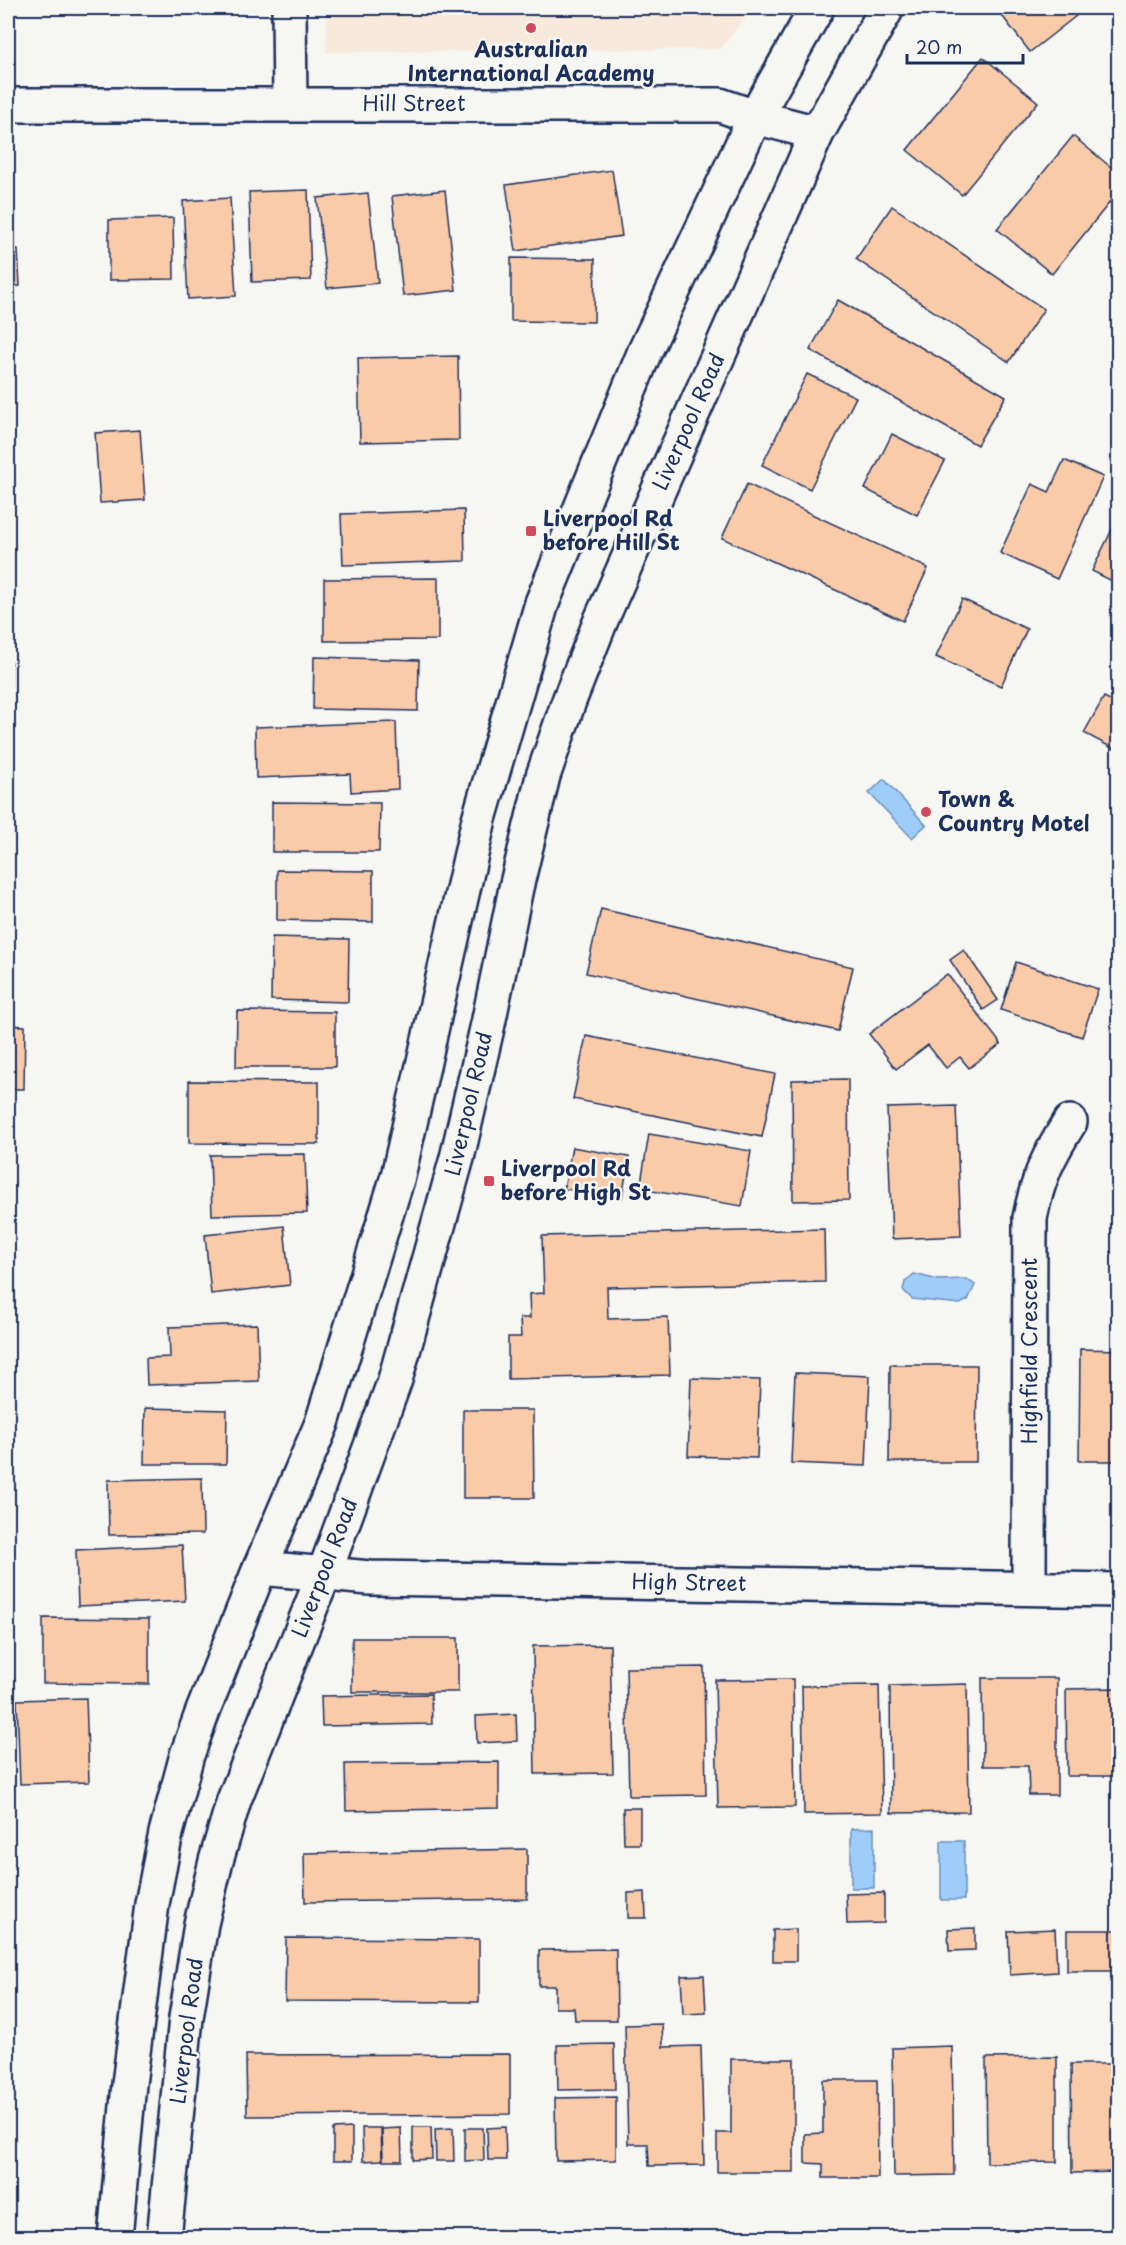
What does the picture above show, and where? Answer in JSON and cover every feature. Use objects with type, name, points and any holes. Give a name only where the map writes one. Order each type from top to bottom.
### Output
[{"type":"main road","points":[[289,8],[290,104]]},
{"type":"main road","points":[[115,2238],[129,2084],[149,1926],[166,1833],[187,1755],[203,1711],[260,1568],[322,1423],[398,1176],[479,819],[542,603],[645,351],[755,117],[817,8]]},
{"type":"main road","name":"Liverpool Road","points":[[164,2238],[186,2018],[201,1924],[216,1861],[234,1800],[324,1574],[395,1380],[457,1158],[543,776],[601,620],[817,133],[887,8]]},
{"type":"main road","name":"Hill Street","points":[[8,105],[720,105],[755,117],[817,133]]},
{"type":"main road","name":"Highfield Crescent","points":[[1029,1588],[1030,1218],[1038,1182],[1053,1150],[1070,1122]]},
{"type":"main road","name":"High Street","points":[[260,1568],[370,1578],[1119,1590]]},
{"type":"shaded area","name":"Australian International Academy","points":[[327,8],[752,8],[721,49],[326,52]]},
{"type":"water","points":[[884,779],[926,825],[912,838],[869,793]]},
{"type":"water","points":[[914,1274],[938,1280],[967,1279],[975,1285],[968,1300],[960,1304],[912,1299],[903,1290],[905,1282]]},
{"type":"water","points":[[874,1828],[874,1888],[851,1888],[851,1829]]},
{"type":"water","points":[[941,1841],[964,1841],[964,1900],[941,1900]]},
{"type":"building","points":[[81,8],[201,8],[201,14],[81,10]]},
{"type":"building","points":[[996,8],[1069,8],[1076,16],[1030,52]]},
{"type":"building","points":[[983,57],[1038,102],[962,195],[907,150]]},
{"type":"building","points":[[1073,136],[1118,173],[1118,192],[1052,274],[997,229]]},
{"type":"building","points":[[612,170],[622,236],[516,251],[506,185]]},
{"type":"building","points":[[308,190],[311,280],[252,282],[249,192]]},
{"type":"building","points":[[445,190],[456,290],[403,296],[392,196]]},
{"type":"building","points":[[368,193],[378,283],[327,288],[317,198]]},
{"type":"building","points":[[230,198],[236,296],[188,299],[183,201]]},
{"type":"building","points":[[892,206],[1044,309],[1009,362],[856,259]]},
{"type":"building","points":[[173,218],[174,279],[109,280],[109,220]]},
{"type":"building","points":[[18,249],[20,286],[8,287],[8,250]]},
{"type":"building","points":[[511,258],[595,259],[594,322],[511,321]]},
{"type":"building","points":[[838,300],[1006,396],[977,445],[810,350]]},
{"type":"building","points":[[9,318],[12,396],[8,396]]},
{"type":"building","points":[[458,356],[459,440],[360,442],[358,358]]},
{"type":"building","points":[[807,374],[856,397],[810,489],[762,465]]},
{"type":"building","points":[[140,430],[145,500],[100,503],[95,433]]},
{"type":"building","points":[[892,434],[945,461],[917,515],[865,489]]},
{"type":"building","points":[[1064,460],[1103,477],[1057,579],[1000,553],[1032,484],[1049,492]]},
{"type":"building","points":[[747,484],[928,568],[903,621],[722,538]]},
{"type":"building","points":[[464,510],[465,561],[343,565],[341,514]]},
{"type":"building","points":[[1118,517],[1118,584],[1092,571]]},
{"type":"building","points":[[438,578],[438,640],[324,641],[324,579]]},
{"type":"building","points":[[962,599],[1027,629],[1001,686],[936,657]]},
{"type":"building","points":[[314,657],[419,660],[418,711],[313,709]]},
{"type":"building","points":[[8,661],[11,661],[10,715],[8,715]]},
{"type":"building","points":[[1104,697],[1118,704],[1118,751],[1084,733]]},
{"type":"building","points":[[396,722],[398,789],[351,792],[350,774],[256,778],[255,727]]},
{"type":"building","points":[[272,802],[380,803],[379,852],[272,852]]},
{"type":"building","points":[[277,870],[373,871],[373,922],[277,920]]},
{"type":"building","points":[[601,909],[853,967],[838,1031],[586,973]]},
{"type":"building","points":[[272,937],[349,939],[348,1002],[271,1000]]},
{"type":"building","points":[[8,943],[10,996],[8,996]]},
{"type":"building","points":[[964,950],[998,1000],[983,1010],[950,960]]},
{"type":"building","points":[[1016,962],[1098,989],[1082,1037],[1001,1010]]},
{"type":"building","points":[[947,974],[1001,1044],[969,1068],[960,1057],[946,1068],[928,1045],[896,1069],[869,1034]]},
{"type":"building","points":[[1118,978],[1118,996],[1114,980]]},
{"type":"building","points":[[237,1011],[335,1012],[335,1067],[236,1067]]},
{"type":"building","points":[[8,1025],[25,1026],[24,1089],[8,1089]]},
{"type":"building","points":[[586,1036],[775,1074],[762,1137],[573,1099]]},
{"type":"building","points":[[848,1079],[849,1200],[793,1201],[792,1080]]},
{"type":"building","points":[[189,1081],[319,1082],[319,1144],[189,1143]]},
{"type":"building","points":[[956,1106],[961,1236],[892,1239],[887,1108]]},
{"type":"building","points":[[649,1134],[751,1151],[742,1206],[640,1189]]},
{"type":"building","points":[[572,1147],[629,1157],[622,1198],[564,1189]]},
{"type":"building","points":[[305,1154],[307,1213],[212,1215],[210,1155]]},
{"type":"building","points":[[284,1226],[290,1285],[211,1294],[205,1235]]},
{"type":"building","points":[[824,1229],[825,1282],[607,1287],[608,1319],[668,1317],[670,1375],[508,1379],[508,1337],[521,1337],[520,1318],[530,1318],[529,1294],[544,1293],[542,1236]]},
{"type":"building","points":[[257,1324],[259,1381],[147,1385],[146,1358],[170,1357],[169,1327]]},
{"type":"building","points":[[1080,1349],[1118,1350],[1118,1461],[1079,1461]]},
{"type":"building","points":[[890,1365],[977,1365],[976,1462],[889,1462]]},
{"type":"building","points":[[795,1373],[870,1376],[866,1466],[791,1463]]},
{"type":"building","points":[[691,1378],[760,1380],[757,1458],[688,1456]]},
{"type":"building","points":[[145,1408],[227,1410],[226,1464],[144,1464]]},
{"type":"building","points":[[463,1410],[533,1410],[534,1498],[463,1498]]},
{"type":"building","points":[[202,1478],[203,1534],[109,1535],[108,1480]]},
{"type":"building","points":[[182,1545],[185,1601],[78,1606],[76,1550]]},
{"type":"building","points":[[43,1618],[149,1619],[149,1684],[43,1683]]},
{"type":"building","points":[[352,1638],[458,1638],[458,1692],[352,1692]]},
{"type":"building","points":[[610,1645],[613,1773],[535,1774],[533,1646]]},
{"type":"building","points":[[704,1667],[706,1795],[629,1796],[626,1668]]},
{"type":"building","points":[[982,1678],[1057,1678],[1057,1795],[1029,1795],[1028,1766],[983,1766]]},
{"type":"building","points":[[793,1679],[795,1807],[718,1808],[715,1680]]},
{"type":"building","points":[[967,1684],[969,1812],[891,1813],[890,1686]]},
{"type":"building","points":[[879,1685],[882,1813],[804,1814],[802,1686]]},
{"type":"building","points":[[1118,1688],[1118,1776],[1067,1776],[1066,1689]]},
{"type":"building","points":[[431,1694],[432,1724],[322,1726],[321,1696]]},
{"type":"building","points":[[86,1698],[89,1782],[20,1784],[17,1700]]},
{"type":"building","points":[[516,1714],[517,1741],[477,1743],[476,1716]]},
{"type":"building","points":[[499,1762],[499,1808],[346,1811],[345,1764]]},
{"type":"building","points":[[623,1808],[640,1808],[640,1844],[624,1844]]},
{"type":"building","points":[[527,1849],[527,1899],[305,1902],[304,1853]]},
{"type":"building","points":[[645,1892],[646,1918],[628,1918],[628,1893]]},
{"type":"building","points":[[884,1893],[884,1923],[847,1924],[846,1894]]},
{"type":"building","points":[[975,1928],[975,1950],[949,1951],[948,1929]]},
{"type":"building","points":[[796,1929],[796,1961],[773,1961],[773,1930]]},
{"type":"building","points":[[1055,1929],[1057,1972],[1010,1975],[1008,1931]]},
{"type":"building","points":[[1067,1930],[1118,1930],[1118,1971],[1067,1971]]},
{"type":"building","points":[[286,1938],[479,1939],[479,2002],[285,2001]]},
{"type":"building","points":[[616,1949],[617,2020],[575,2020],[574,2008],[555,2008],[555,1986],[539,1986],[539,1950]]},
{"type":"building","points":[[704,1975],[706,2013],[683,2014],[681,1976]]},
{"type":"building","points":[[662,2024],[663,2047],[701,2046],[704,2165],[649,2166],[648,2144],[628,2144],[625,2025]]},
{"type":"building","points":[[614,2044],[615,2089],[558,2090],[557,2045]]},
{"type":"building","points":[[952,2046],[954,2175],[894,2176],[892,2048]]},
{"type":"building","points":[[510,2054],[510,2114],[247,2116],[246,2055]]},
{"type":"building","points":[[1057,2057],[1057,2162],[987,2163],[986,2058]]},
{"type":"building","points":[[731,2059],[794,2059],[794,2172],[717,2172],[717,2133],[731,2133]]},
{"type":"building","points":[[1071,2064],[1118,2064],[1118,2172],[1072,2173]]},
{"type":"building","points":[[823,2080],[877,2080],[878,2178],[823,2178],[823,2164],[805,2163],[805,2134],[823,2133]]},
{"type":"building","points":[[616,2097],[616,2160],[556,2161],[555,2098]]},
{"type":"building","points":[[413,2127],[431,2127],[432,2159],[413,2160]]},
{"type":"building","points":[[505,2127],[506,2160],[488,2160],[487,2128]]},
{"type":"building","points":[[352,2128],[352,2161],[333,2161],[333,2129]]},
{"type":"building","points":[[362,2128],[381,2128],[382,2160],[363,2161]]},
{"type":"building","points":[[401,2128],[402,2161],[383,2161],[382,2129]]},
{"type":"building","points":[[453,2128],[454,2161],[436,2161],[435,2129]]},
{"type":"building","points":[[465,2128],[483,2128],[484,2160],[465,2161]]},
{"type":"place","name":"Australian International Academy","points":[[531,28]]},
{"type":"place","name":"Liverpool Rd before Hill St","points":[[531,531]]},
{"type":"place","name":"Town & Country Motel","points":[[926,812]]},
{"type":"place","name":"Liverpool Rd before High St","points":[[489,1181]]}]
